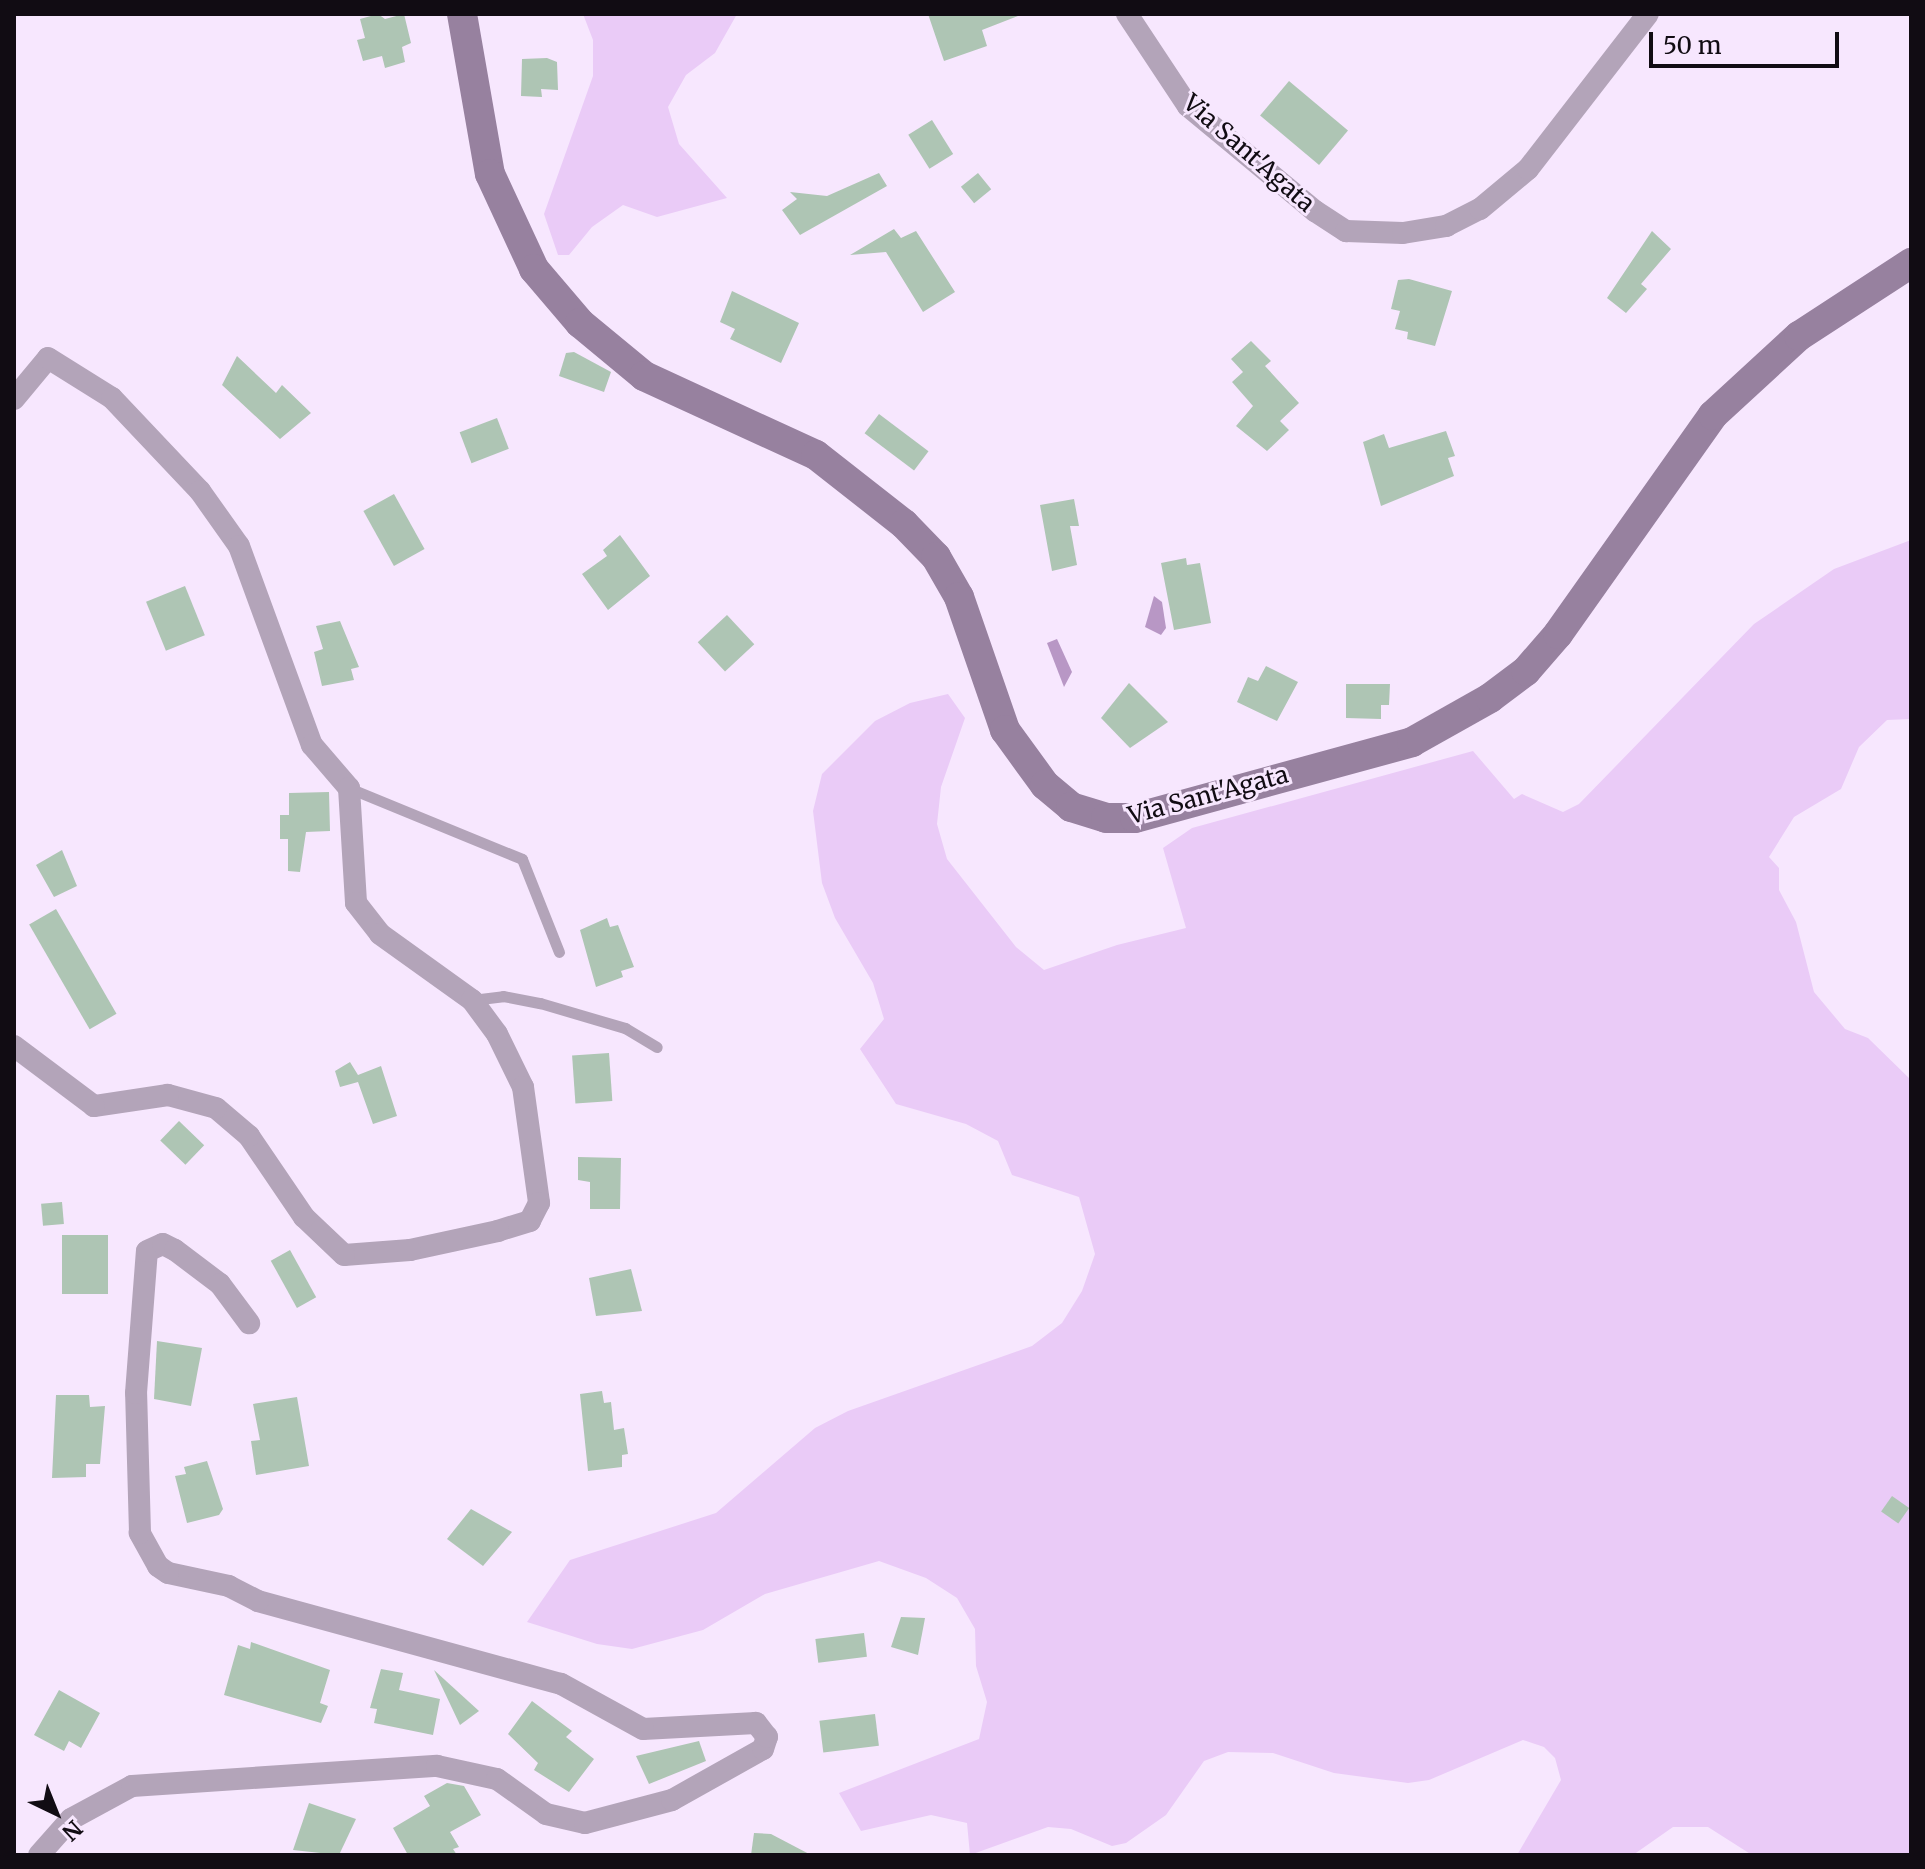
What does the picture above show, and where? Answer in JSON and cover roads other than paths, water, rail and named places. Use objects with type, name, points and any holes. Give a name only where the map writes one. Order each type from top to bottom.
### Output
[{"type":"street","name":"Via Sant'Agata","points":[[462,14],[490,174],[534,269],[580,323],[644,376],[816,455],[904,524],[936,557],[959,597],[1005,730],[1045,785],[1071,807],[1106,818],[1135,818],[1412,742],[1490,698],[1526,671],[1558,634],[1713,415],[1799,336],[1911,263]]},
{"type":"street","name":"Via Sant'Agata","points":[[1127,14],[1188,106],[1315,211],[1346,231],[1403,233],[1446,226],[1480,209],[1528,169],[1648,14]]},
{"type":"street","points":[[14,399],[48,358],[112,398],[200,491],[239,546],[312,745],[349,788],[356,903],[380,934],[472,1000],[497,1034],[523,1087],[539,1203],[530,1221],[410,1250],[344,1255],[328,1245],[249,1136],[216,1108],[168,1095],[94,1106],[14,1046]]},
{"type":"street","points":[[39,1855],[71,1819],[132,1786],[391,1767],[475,1770],[497,1779],[546,1814],[585,1823],[672,1800],[754,1757],[767,1737],[756,1723],[643,1729],[561,1684],[258,1601],[229,1586],[168,1573],[144,1548],[140,1533],[136,1393],[147,1251],[163,1244],[175,1250],[220,1284],[249,1323]]},
{"type":"lane","points":[[349,788],[522,859],[559,952]]},
{"type":"lane","points":[[472,1000],[503,996],[540,1003],[625,1028],[657,1047]]}]
